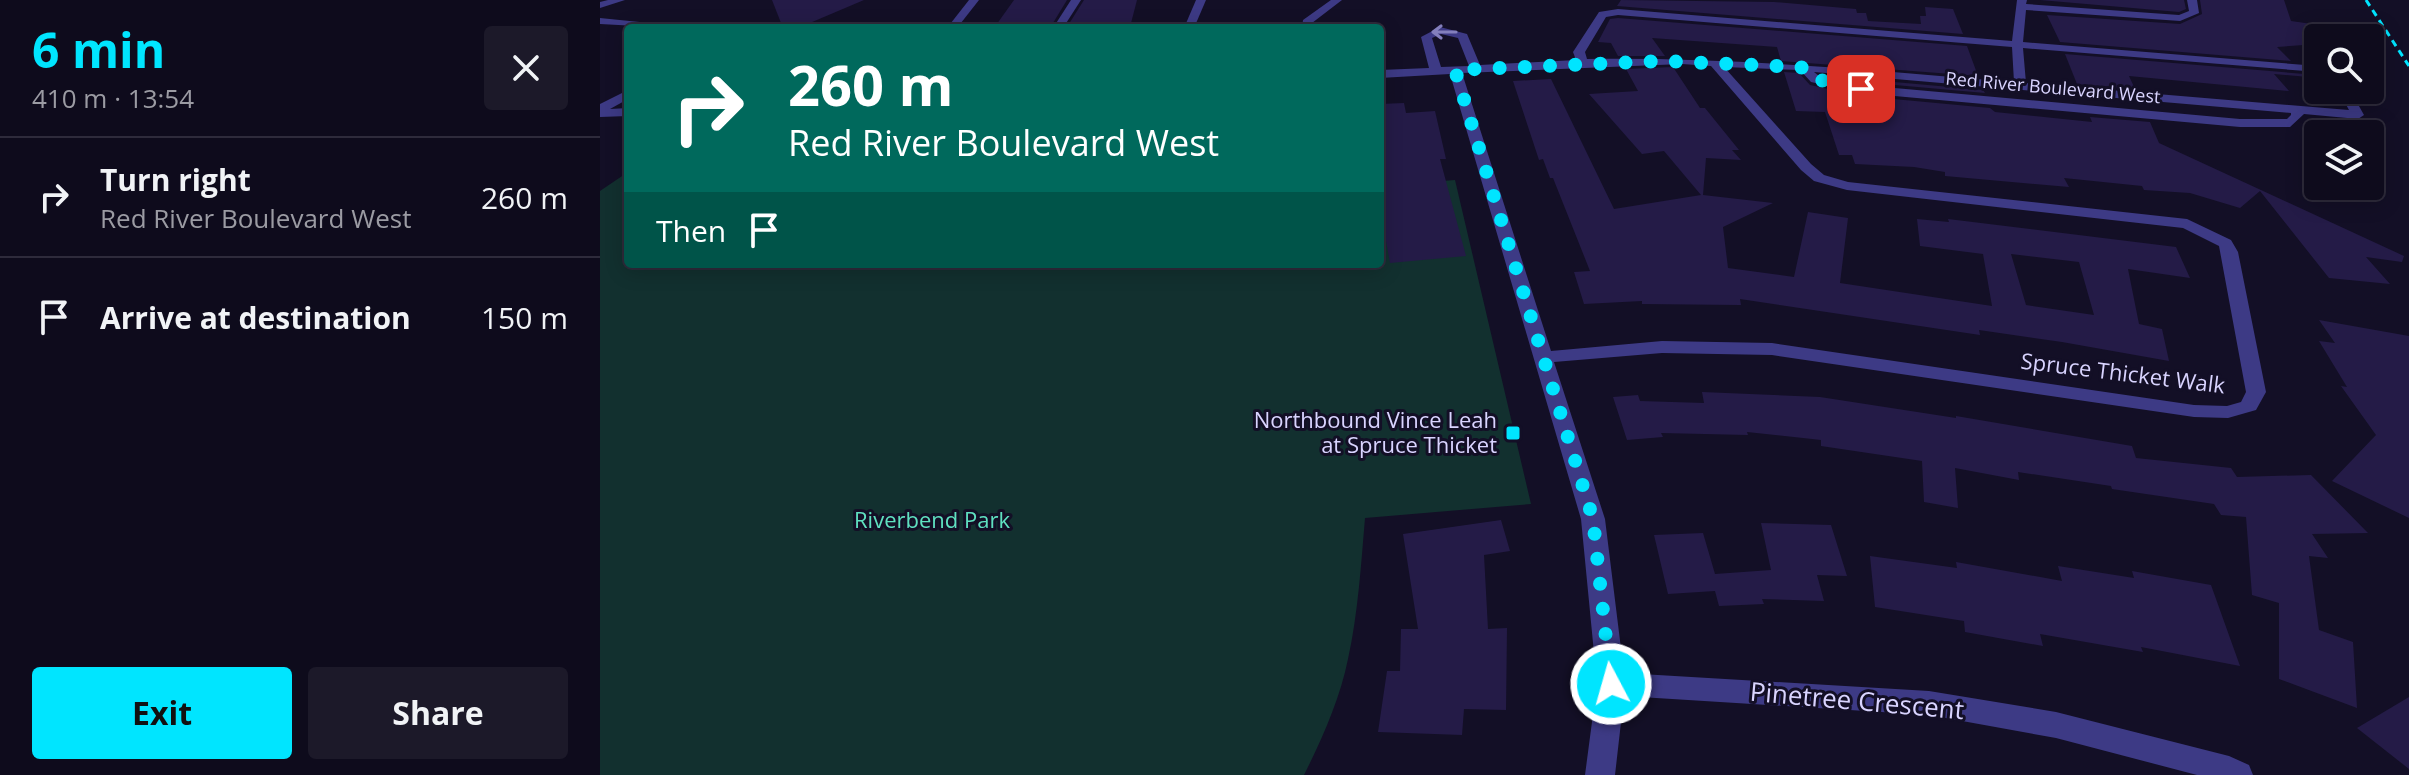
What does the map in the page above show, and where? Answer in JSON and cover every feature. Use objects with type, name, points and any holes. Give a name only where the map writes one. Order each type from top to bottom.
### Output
[{"type":"street","points":[[600,5],[620,0]]},
{"type":"street","points":[[955,24],[974,0]]},
{"type":"street","points":[[1061,24],[1076,0]]},
{"type":"street","points":[[1191,24],[1201,0]]},
{"type":"street","points":[[1307,24],[1337,0]]},
{"type":"street","points":[[2020,85],[2017,44],[2023,4],[2180,18],[2194,13],[2192,0]]},
{"type":"street","points":[[1583,63],[1579,52],[1603,14],[1618,12],[2304,68]]},
{"type":"street","points":[[600,21],[630,24]]},
{"type":"street","points":[[1436,71],[1426,37],[1440,30],[1463,36],[1476,69]]},
{"type":"street","name":"Red River Boulevard West","points":[[1384,74],[1583,63],[1715,63],[1801,67],[2358,115],[2352,104]]},
{"type":"street","name":"Spruce Thicket Walk","points":[[1543,357],[1662,347],[1772,349],[2194,411],[2228,412],[2249,406],[2256,392],[2230,252],[2225,243],[2187,224],[1847,186],[1819,178],[1715,63]]},
{"type":"street","name":"Red River Boulevard West","points":[[1801,67],[1815,79],[1861,89],[2240,123],[2290,123],[2298,116],[2297,110]]},
{"type":"street","points":[[1455,70],[1593,519],[1611,684],[1600,775]]},
{"type":"street","points":[[600,111],[624,96]]},
{"type":"street","points":[[600,111],[624,112]]},
{"type":"street","name":"Pinetree Crescent","points":[[1611,684],[1929,703],[2056,725],[2229,770],[2238,775]]},
{"type":"green space","name":"Riverbend Park","points":[[624,175],[624,268],[1384,268],[1384,186],[1455,180],[1531,504],[1365,518],[1357,607],[1345,674],[1330,718],[1304,775],[600,775],[600,191]]},
{"type":"building","points":[[772,0],[864,0],[807,24],[781,24]]},
{"type":"building","points":[[1014,0],[1067,0],[1052,24],[997,24]]},
{"type":"building","points":[[1084,0],[1137,0],[1131,24],[1069,24]]},
{"type":"building","points":[[1621,0],[1774,2],[1856,9],[1857,13],[1866,13],[1868,21],[1921,24],[1920,16],[1926,16],[1925,7],[1953,9],[1963,34],[1617,6]]},
{"type":"building","points":[[2040,0],[2184,0],[2186,9],[2179,12]]},
{"type":"building","points":[[2200,0],[2284,0],[2291,21],[2312,24],[2304,24],[2304,45],[2277,47],[2291,61],[2060,42],[2047,15],[2180,24],[2202,14]]},
{"type":"building","points":[[1610,19],[1967,46],[1978,76],[1781,61],[1777,47],[1652,38],[1665,56],[1618,56],[1611,43],[1598,42]]},
{"type":"building","points":[[2065,54],[2304,74],[2304,77],[2274,74],[2289,91],[2129,76],[2135,89],[2077,84]]},
{"type":"building","points":[[1673,67],[1700,108],[1705,108],[1739,150],[1732,150],[1741,160],[1706,158],[1703,195],[1773,203],[1723,227],[1728,268],[1794,277],[1808,212],[1848,218],[1840,283],[1992,306],[1983,254],[1920,246],[1917,219],[1949,222],[1948,219],[2176,247],[2190,278],[2128,269],[2139,324],[2162,329],[2169,361],[1979,330],[1980,335],[1740,299],[1741,305],[1642,304],[1642,301],[1584,304],[1574,272],[1590,271],[1553,178],[1550,178],[1543,159],[1539,160],[1513,81],[1551,79],[1614,209],[1701,195],[1664,151],[1642,154],[1589,94],[1638,91],[1626,69]],"holes":[[[2011,254],[2079,262],[2094,315],[2026,305]]]},
{"type":"building","points":[[1784,72],[1799,73],[1810,85],[1861,96],[1990,108],[1995,112],[2092,122],[2090,117],[2150,122],[2159,143],[2404,256],[2402,262],[2366,257],[2390,284],[2329,278],[2260,191],[2240,208],[2190,193],[2144,190],[2142,186],[2064,178],[2069,187],[1945,176],[1945,172],[1914,167],[1855,164],[1852,155],[1839,155],[1825,112],[1796,111]]},
{"type":"building","points":[[1839,77],[1983,90],[1985,93],[1861,82]]},
{"type":"building","points":[[1404,103],[1406,113],[1435,111],[1446,159],[1440,159],[1466,256],[1390,263],[1384,230],[1384,104]]},
{"type":"building","points":[[2319,320],[2409,336],[2409,518],[2332,481],[2376,435],[2341,386],[2347,387],[2319,341],[2335,343]]},
{"type":"building","points":[[1702,392],[1820,397],[1956,416],[2132,446],[2136,458],[2231,468],[2237,477],[2311,475],[2368,533],[2312,534],[2328,558],[2309,556],[2319,630],[2353,642],[2357,708],[2279,679],[2279,603],[2252,595],[2246,517],[2221,515],[2214,504],[2112,489],[2111,486],[2018,472],[2019,480],[1955,468],[1958,508],[1924,502],[1922,461],[1821,446],[1821,440],[1747,432],[1748,435],[1661,433],[1663,437],[1627,440],[1613,397],[1638,395],[1640,401],[1704,403]]},
{"type":"building","points":[[1501,520],[1510,551],[1484,555],[1488,629],[1507,628],[1506,710],[1464,709],[1462,735],[1378,732],[1387,671],[1400,671],[1401,629],[1418,629],[1403,534]]},
{"type":"building","points":[[1761,523],[1831,525],[1847,576],[1817,575],[1824,601],[1762,599],[1764,604],[1719,606],[1715,591],[1668,594],[1654,535],[1703,533],[1715,574],[1771,570]]},
{"type":"building","points":[[1870,556],[1957,568],[1956,562],[2062,581],[2058,566],[2134,578],[2132,571],[2211,585],[2240,666],[2141,647],[2143,652],[2040,634],[2043,646],[1965,632],[1964,621],[1875,607]]},
{"type":"building","points":[[2409,697],[2409,769],[2357,728]]},
{"type":"railway","points":[[2366,0],[2409,66]]},
{"type":"place","name":"Northbound Vince Leah at Spruce Thicket","points":[[1513,433]]},
{"type":"route","points":[[1611,684],[1593,519],[1455,70],[1682,61],[1801,67],[1815,79],[1861,89]]}]
